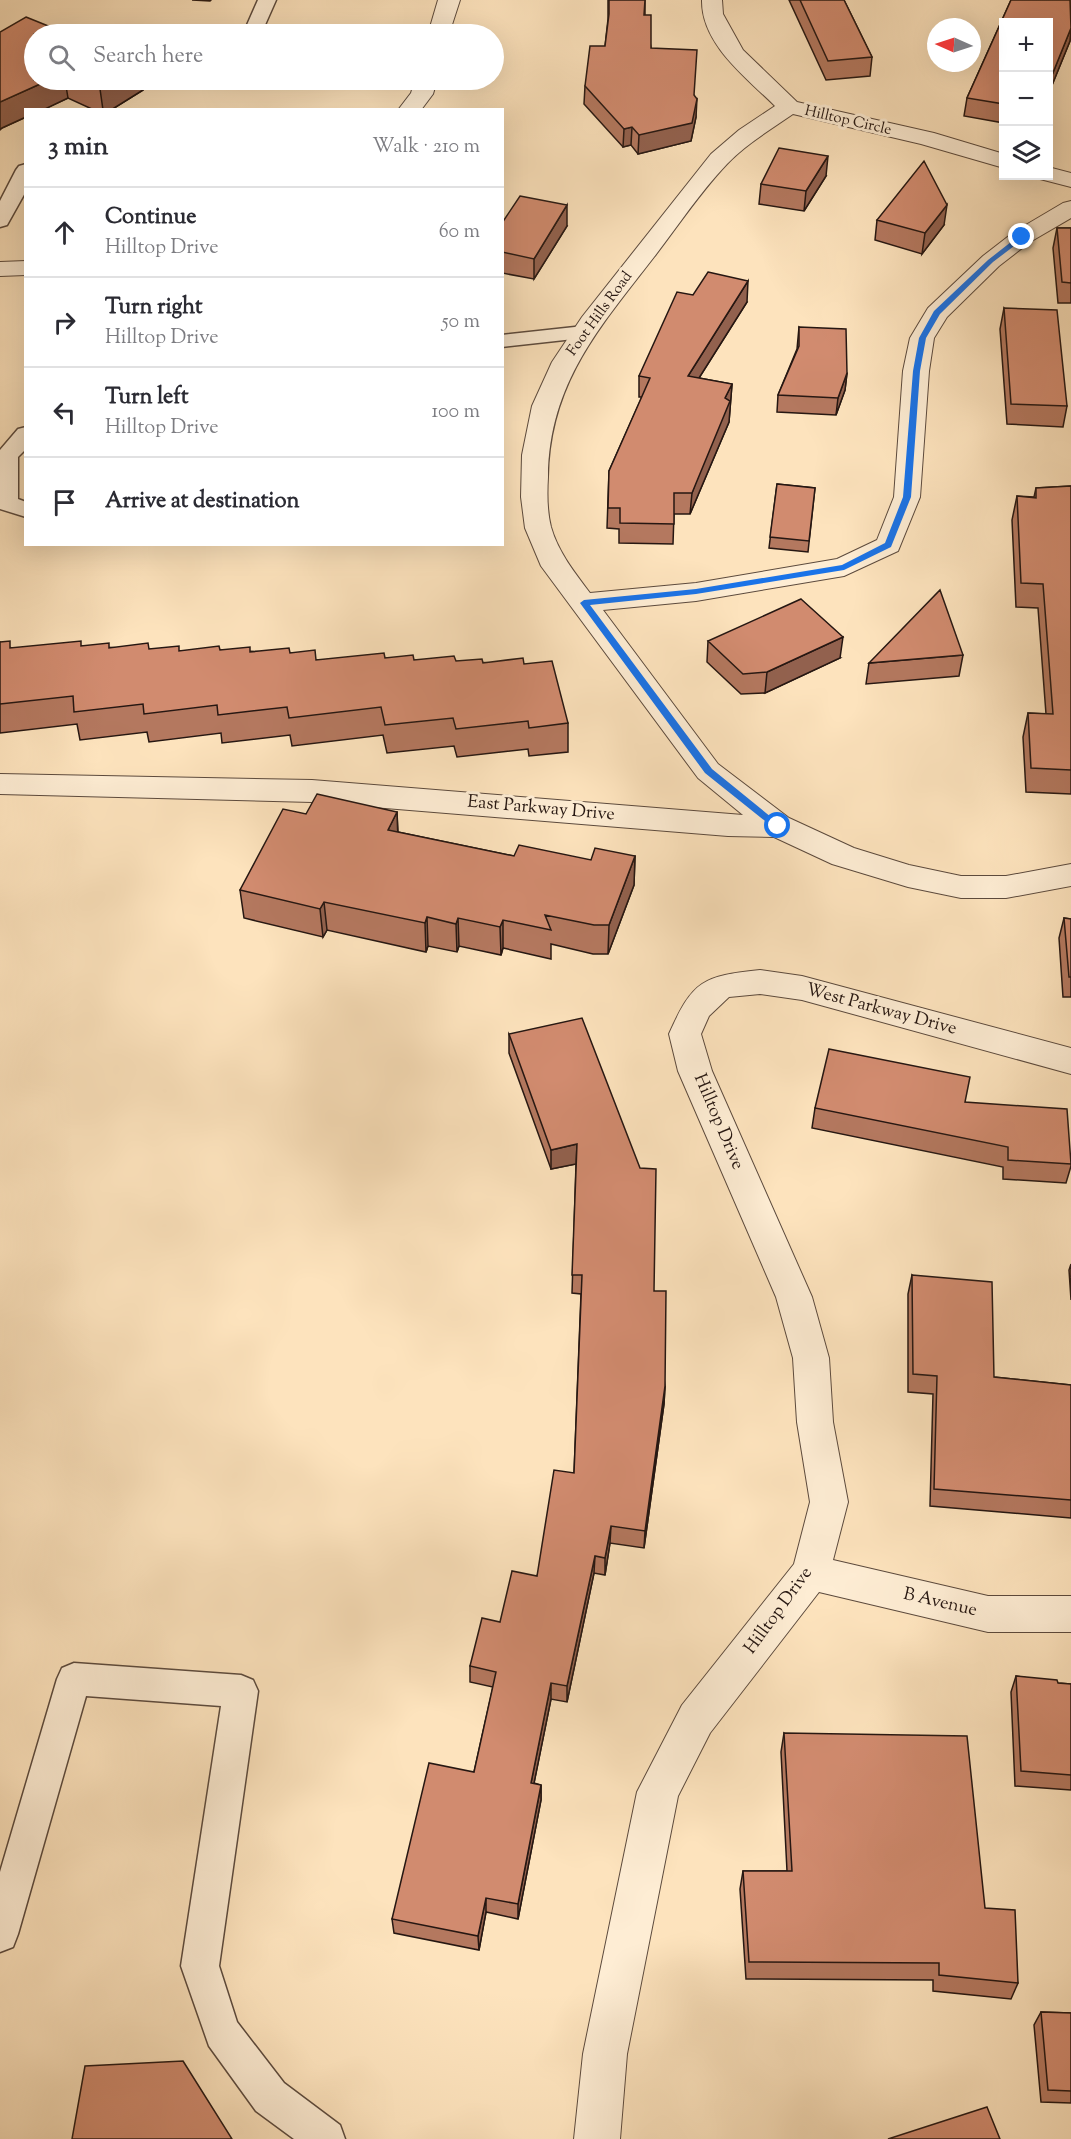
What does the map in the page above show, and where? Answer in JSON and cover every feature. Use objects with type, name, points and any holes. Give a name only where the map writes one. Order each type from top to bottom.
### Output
[{"type":"street","points":[[442,24],[449,0]]},
{"type":"street","name":"Hilltop Circle","points":[[712,0],[712,14],[719,30],[735,54],[789,107],[926,138],[999,159]]},
{"type":"street","points":[[411,108],[423,90]]},
{"type":"street","name":"Foot Hills Road","points":[[584,603],[555,566],[538,528],[534,497],[535,455],[545,406],[565,362],[584,332],[719,159],[747,135],[789,107]]},
{"type":"street","points":[[1053,175],[1071,180]]},
{"type":"street","points":[[584,603],[696,592],[844,567],[888,545],[907,497],[916,371],[922,338],[937,313],[991,261],[1022,237],[1071,208]]},
{"type":"street","points":[[0,269],[24,268]]},
{"type":"street","points":[[584,603],[708,771],[778,826]]},
{"type":"street","name":"East Parkway Drive","points":[[0,784],[312,791],[728,825],[778,826],[843,856],[908,876],[961,887],[1006,887],[1071,875]]},
{"type":"street","name":"West Parkway Drive","points":[[696,1009],[721,986],[760,982],[802,988],[1071,1061]]},
{"type":"street","name":"Hilltop Drive","points":[[597,2139],[605,2054],[658,1792],[696,1719],[811,1572],[829,1502],[815,1422],[811,1358],[794,1297],[695,1071],[685,1034],[696,1009]]},
{"type":"street","name":"B Avenue","points":[[811,1572],[988,1614],[1071,1614]]},
{"type":"lane","points":[[256,24],[267,0]]},
{"type":"lane","points":[[0,221],[18,202],[24,178]]},
{"type":"lane","points":[[504,341],[584,332]]},
{"type":"lane","points":[[24,436],[8,456],[7,503],[24,509]]},
{"type":"lane","points":[[0,1934],[74,1679],[241,1691],[200,1966],[222,2033],[270,2097],[327,2139]]},
{"type":"building","points":[[609,0],[645,0],[644,15],[651,15],[651,48],[697,50],[694,95],[697,99],[692,123],[639,135],[632,127],[624,129],[585,86],[590,46],[605,46]]},
{"type":"building","points":[[800,0],[844,0],[872,57],[828,61]]},
{"type":"building","points":[[1011,0],[1070,0],[1071,28],[1053,73],[1053,18],[1003,18]]},
{"type":"building","points":[[26,17],[43,24],[24,24],[24,90],[27,90],[0,102],[0,32]]},
{"type":"building","points":[[999,27],[999,103],[967,98],[979,72],[981,72],[981,67]]},
{"type":"building","points":[[779,148],[828,156],[806,191],[761,184]]},
{"type":"building","points":[[924,161],[947,205],[925,233],[877,220]]},
{"type":"building","points":[[520,196],[567,205],[534,259],[504,252],[504,220]]},
{"type":"building","points":[[1057,228],[1071,228],[1071,283],[1062,282]]},
{"type":"building","points":[[708,272],[748,281],[688,376],[732,384],[725,398],[730,401],[692,493],[674,493],[674,524],[620,523],[620,508],[608,508],[609,471],[650,378],[639,376],[677,292],[693,295]]},
{"type":"building","points":[[1004,308],[1057,310],[1067,406],[1011,404]]},
{"type":"building","points":[[799,327],[846,329],[847,373],[838,398],[778,395],[799,346]]},
{"type":"building","points":[[777,484],[815,488],[809,541],[770,537]]},
{"type":"building","points":[[1071,486],[1071,770],[1031,768],[1028,713],[1053,714],[1043,584],[1021,583],[1017,496],[1036,498],[1036,488]]},
{"type":"building","points":[[940,590],[963,655],[869,663]]},
{"type":"building","points":[[801,599],[843,637],[767,672],[743,674],[708,641]]},
{"type":"building","points":[[10,641],[10,648],[81,641],[81,646],[109,643],[109,648],[148,643],[149,649],[179,646],[179,651],[219,646],[220,650],[250,647],[250,652],[289,648],[290,653],[315,650],[316,660],[384,653],[385,658],[413,655],[414,660],[454,656],[456,661],[482,659],[483,663],[523,658],[524,664],[552,661],[568,723],[529,728],[528,721],[456,729],[453,718],[385,725],[381,707],[289,718],[287,707],[218,715],[217,705],[144,714],[143,704],[74,712],[73,696],[0,704],[0,642]]},
{"type":"building","points":[[317,794],[397,812],[388,830],[514,856],[519,845],[591,860],[595,848],[635,856],[609,925],[594,925],[545,915],[551,930],[503,920],[500,927],[458,918],[456,924],[427,917],[425,923],[324,902],[320,909],[240,890],[283,809],[306,814]]},
{"type":"building","points":[[1064,918],[1071,919],[1071,977],[1069,977]]},
{"type":"building","points":[[582,1018],[640,1168],[656,1169],[654,1291],[666,1291],[665,1386],[645,1531],[611,1526],[605,1558],[595,1556],[567,1686],[551,1683],[531,1783],[541,1785],[518,1904],[486,1898],[478,1936],[392,1919],[429,1763],[474,1772],[496,1672],[470,1666],[482,1618],[500,1622],[512,1571],[537,1576],[554,1470],[574,1473],[582,1275],[572,1275],[577,1144],[551,1150],[509,1034]]},
{"type":"building","points":[[829,1049],[970,1077],[965,1102],[1067,1109],[1071,1164],[1008,1160],[1008,1147],[815,1108]]},
{"type":"building","points":[[912,1275],[992,1282],[994,1377],[1071,1385],[1071,1500],[934,1489],[937,1376],[913,1374]]},
{"type":"building","points":[[1016,1676],[1057,1680],[1058,1683],[1071,1684],[1071,1775],[1021,1771]]},
{"type":"building","points":[[784,1733],[967,1736],[985,1908],[1015,1910],[1018,1983],[939,1975],[939,1963],[749,1962],[743,1871],[792,1871]]},
{"type":"building","points":[[1041,2012],[1071,2013],[1071,2091],[1048,2090]]},
{"type":"building","points":[[183,2061],[232,2139],[72,2139],[85,2066]]},
{"type":"building","points":[[987,2107],[1000,2139],[888,2139]]},
{"type":"route","points":[[778,826],[708,771],[584,603],[696,592],[844,567],[888,545],[907,497],[916,371],[922,338],[937,313],[991,261],[1022,237]]}]
